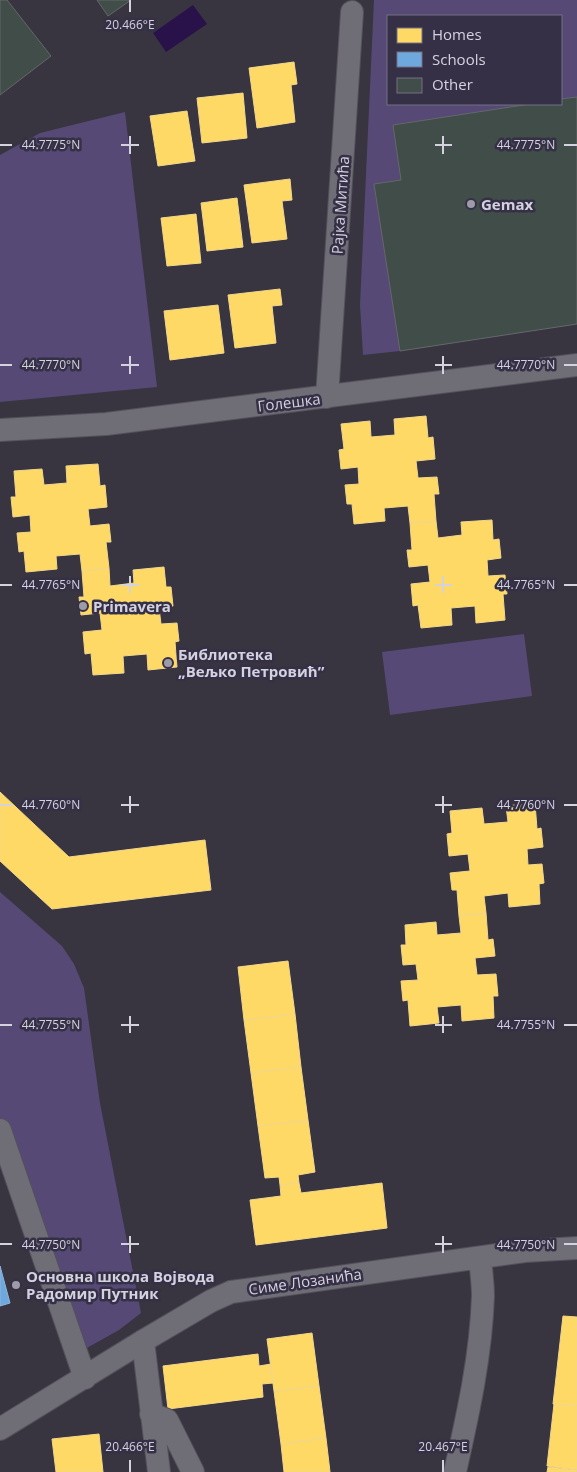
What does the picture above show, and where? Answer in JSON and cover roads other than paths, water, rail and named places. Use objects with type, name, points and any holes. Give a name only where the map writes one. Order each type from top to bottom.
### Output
[{"type":"street","name":"Рајка Митића","points":[[328,397],[352,12]]},
{"type":"street","name":"Голешка","points":[[0,430],[106,424],[577,365]]},
{"type":"street","points":[[0,1130],[85,1378]]},
{"type":"street","name":"Симе Лозанића","points":[[0,1429],[143,1341],[211,1301],[231,1292],[525,1252],[577,1248]]},
{"type":"street","points":[[455,1472],[470,1405],[480,1337],[483,1294],[480,1258]]},
{"type":"street","points":[[143,1341],[159,1472]]},
{"type":"street","points":[[151,1414],[167,1420],[194,1472]]},
{"type":"place","name":"Gemax","points":[[471,204]]},
{"type":"place","name":"Primavera","points":[[83,606]]},
{"type":"place","name":"Библиотека „Вељко Петровић”","points":[[168,663]]},
{"type":"place","name":"Основна школа Војвода Радомир Путник","points":[[16,1285]]}]
